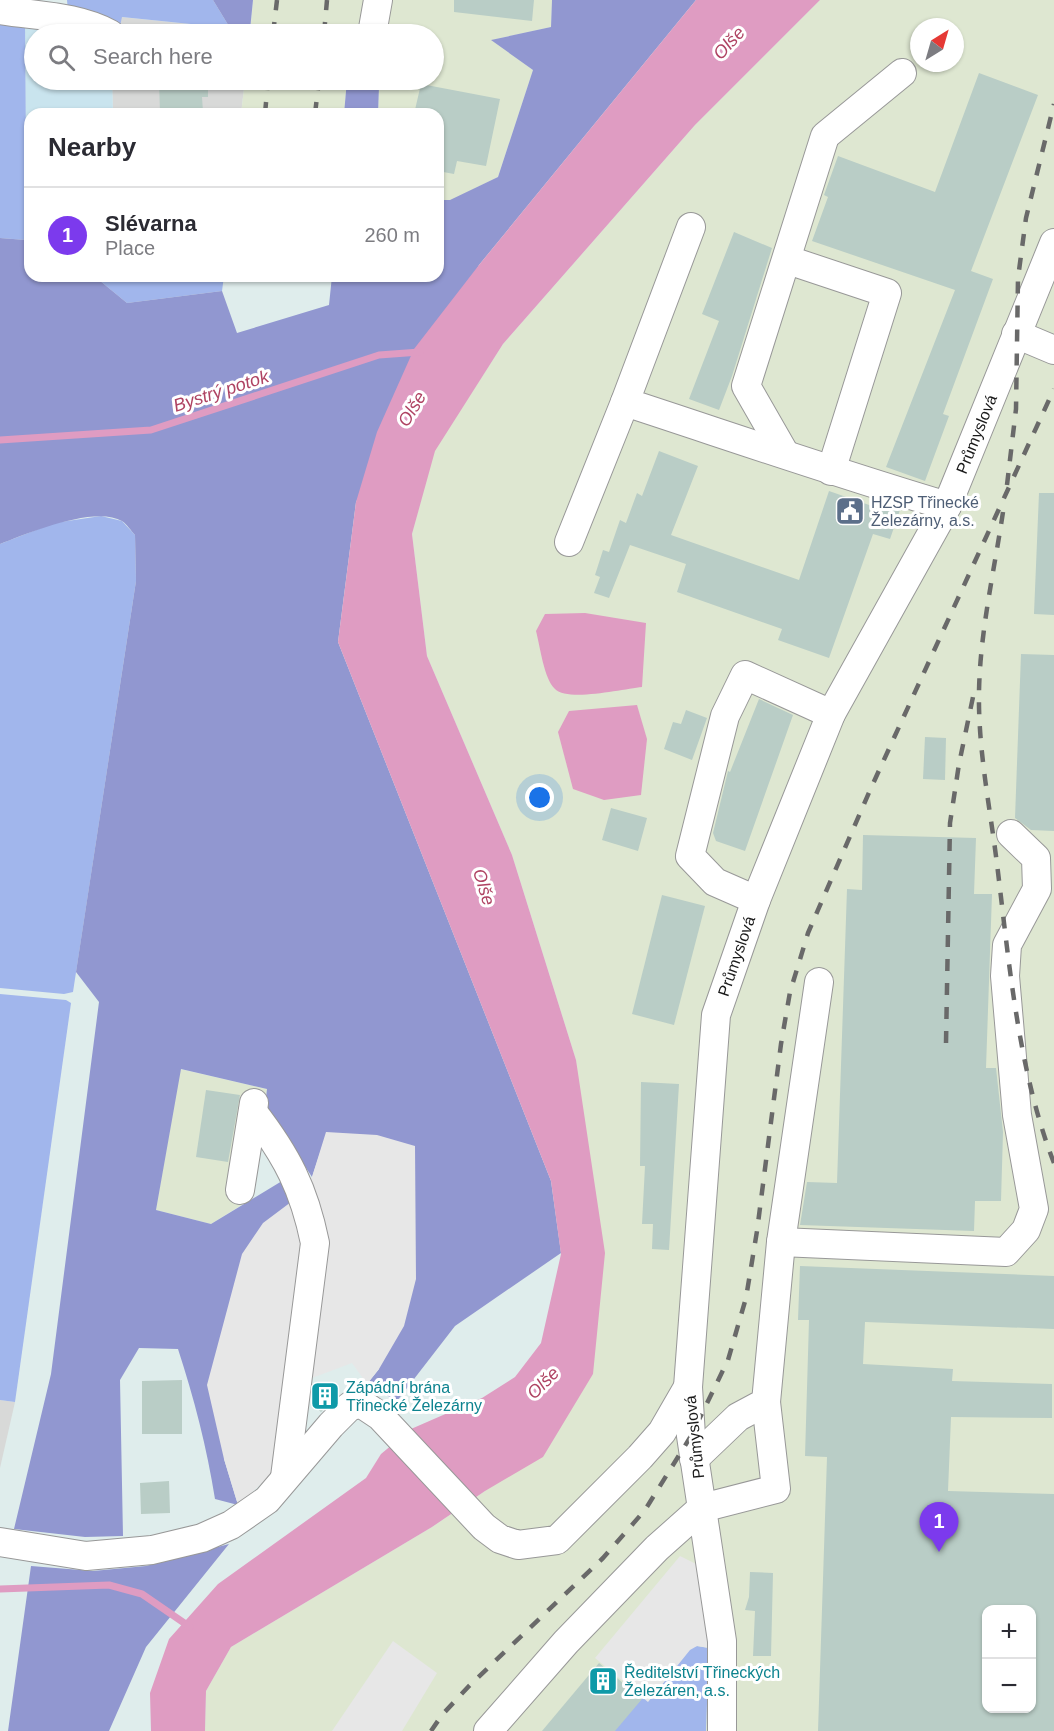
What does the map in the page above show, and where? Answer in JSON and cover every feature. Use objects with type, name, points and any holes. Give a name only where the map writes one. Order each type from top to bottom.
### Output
[{"type":"street","points":[[374,24],[378,0]]},
{"type":"street","points":[[0,10],[84,24]]},
{"type":"street","points":[[785,454],[746,386],[788,260],[825,136],[902,73]]},
{"type":"street","points":[[569,542],[691,227]]},
{"type":"street","name":"Průmyslová","points":[[722,1731],[722,1641],[694,1459],[688,1387],[716,1015],[756,900],[831,714],[947,506],[1054,243]]},
{"type":"street","points":[[788,260],[887,293],[831,471]]},
{"type":"street","points":[[1016,334],[1054,350]]},
{"type":"street","points":[[625,402],[831,471],[947,506]]},
{"type":"street","points":[[756,900],[715,882],[690,856],[725,716],[745,675],[831,714]]},
{"type":"street","points":[[781,1242],[1006,1252],[1026,1230],[1034,1209],[1017,1115],[1005,976],[1007,945],[1037,889],[1036,858],[1011,834]]},
{"type":"street","points":[[488,1731],[575,1634],[657,1548],[702,1508],[776,1489],[766,1402],[781,1242],[822,1047],[819,982]]},
{"type":"street","points":[[240,1190],[254,1105],[296,1180],[308,1210],[315,1243],[285,1477]]},
{"type":"street","points":[[0,1542],[86,1556],[152,1550],[202,1538],[231,1525],[267,1500],[331,1425],[350,1406],[362,1404],[380,1416],[484,1527],[500,1539],[518,1545],[557,1540],[662,1432],[688,1387]]},
{"type":"street","points":[[694,1459],[738,1417],[766,1402]]},
{"type":"shaded area","points":[[67,0],[213,0],[228,24],[191,24],[122,17],[120,24],[113,24],[68,11]]},
{"type":"shaded area","points":[[213,0],[253,0],[251,24],[228,24]]},
{"type":"shaded area","points":[[253,0],[552,0],[551,27],[492,40],[533,70],[498,177],[450,201],[444,200],[444,108],[378,108],[379,90],[444,90],[444,24],[251,24]]},
{"type":"shaded area","points":[[552,0],[696,0],[479,265],[356,502],[338,642],[551,1181],[561,1253],[455,1326],[397,1401],[367,1384],[379,1369],[327,1132],[312,1177],[265,1106],[267,1089],[181,1069],[156,1210],[211,1224],[282,1181],[295,1199],[224,1459],[238,1505],[215,1499],[200,1423],[178,1349],[139,1348],[120,1380],[123,1536],[85,1537],[14,1529],[51,1374],[99,1002],[76,972],[136,581],[135,535],[124,522],[110,517],[95,516],[61,522],[0,544],[0,238],[24,240],[24,282],[101,282],[127,303],[222,291],[237,333],[329,305],[331,282],[444,282],[444,200],[450,200],[498,177],[533,70],[491,40],[551,27]]},
{"type":"shaded area","points":[[820,0],[1054,0],[1054,1731],[205,1731],[206,1691],[231,1647],[432,1527],[485,1491],[593,1374],[576,1060],[512,855],[427,656],[412,534],[434,451],[503,344],[695,125]]},
{"type":"shaded area","points":[[0,16],[25,19],[26,108],[24,240],[0,238]]},
{"type":"shaded area","points":[[121,17],[190,24],[119,24]]},
{"type":"shaded area","points":[[25,19],[45,24],[25,24]]},
{"type":"shaded area","points":[[26,90],[112,90],[113,108],[26,108]]},
{"type":"shaded area","points":[[112,90],[244,90],[242,108],[113,108]]},
{"type":"shaded area","points":[[244,90],[346,90],[345,108],[242,108]]},
{"type":"shaded area","points":[[346,90],[379,90],[378,108],[345,108]]},
{"type":"shaded area","points":[[101,282],[223,282],[222,291],[127,303]]},
{"type":"shaded area","points":[[101,516],[122,521],[135,535],[136,581],[73,992],[64,994],[0,988],[0,544],[54,523]]},
{"type":"shaded area","points":[[0,994],[66,1000],[71,1003],[15,1402],[0,1400]]},
{"type":"shaded area","points":[[180,1069],[267,1089],[251,1199],[211,1224],[156,1210]]},
{"type":"shaded area","points":[[326,1132],[377,1135],[415,1146],[416,1279],[404,1326],[379,1369],[367,1384],[352,1363],[304,1381],[276,1470],[238,1505],[224,1459],[207,1385],[242,1254],[263,1223],[295,1199],[312,1177]]},
{"type":"shaded area","points":[[0,1400],[15,1402],[0,1468]]},
{"type":"shaded area","points":[[229,1544],[146,1647],[109,1731],[8,1731],[31,1566],[93,1571],[146,1566]]},
{"type":"shaded area","points":[[680,1556],[698,1565],[709,1648],[697,1646],[690,1650],[648,1702],[595,1658]]},
{"type":"shaded area","points":[[393,1641],[437,1673],[402,1731],[332,1731]]},
{"type":"shaded area","points":[[697,1646],[709,1648],[706,1731],[613,1731],[685,1650]]},
{"type":"water","name":"Olše","points":[[696,0],[820,0],[695,125],[503,344],[435,451],[412,534],[427,656],[512,855],[576,1060],[605,1253],[593,1374],[543,1457],[485,1491],[432,1527],[231,1647],[206,1691],[205,1731],[151,1731],[150,1693],[169,1639],[218,1584],[366,1478],[381,1454],[411,1429],[482,1398],[515,1377],[541,1343],[561,1254],[551,1181],[338,642],[356,502],[377,432],[414,349],[479,265]]},
{"type":"water","points":[[585,613],[646,623],[642,687],[583,695],[562,693],[551,684],[545,670],[536,631],[545,614]]},
{"type":"water","points":[[637,705],[647,739],[641,795],[604,800],[573,789],[558,732],[569,711]]},
{"type":"building","points":[[454,0],[534,0],[532,21],[454,12]]},
{"type":"building","points":[[979,73],[1038,95],[971,271],[993,279],[943,414],[949,416],[925,481],[886,467],[955,290],[812,241],[828,197],[824,195],[838,156],[935,192]]},
{"type":"building","points":[[444,88],[500,99],[486,166],[457,161],[454,174],[444,172],[444,108],[415,108],[420,90]]},
{"type":"building","points":[[159,90],[208,90],[208,97],[202,97],[203,108],[160,108]]},
{"type":"building","points":[[734,232],[772,248],[719,410],[689,399],[719,321],[702,314]]},
{"type":"building","points":[[659,451],[698,466],[671,535],[799,580],[829,491],[872,506],[874,501],[900,510],[890,539],[873,534],[829,658],[778,640],[782,629],[677,592],[686,564],[630,545],[609,598],[594,593],[600,577],[595,575],[603,550],[609,552],[620,520],[626,523],[637,493],[642,496]]},
{"type":"building","points":[[1039,493],[1054,493],[1054,615],[1034,614]]},
{"type":"building","points":[[1021,654],[1054,655],[1054,831],[1031,830],[1015,818]]},
{"type":"building","points":[[759,699],[793,715],[745,851],[716,841],[713,833],[728,771],[730,772]]},
{"type":"building","points":[[686,710],[707,718],[692,760],[664,749],[673,722],[681,724]]},
{"type":"building","points":[[925,737],[946,738],[945,780],[923,779]]},
{"type":"building","points":[[611,808],[647,818],[638,851],[602,840]]},
{"type":"building","points":[[863,835],[976,838],[974,894],[992,894],[986,1068],[996,1068],[1003,1132],[1001,1201],[975,1201],[974,1231],[800,1225],[807,1182],[837,1183],[847,889],[862,890]]},
{"type":"building","points":[[662,895],[705,906],[674,1025],[632,1014]]},
{"type":"building","points":[[641,1082],[679,1084],[669,1250],[652,1249],[653,1224],[642,1224],[645,1166],[640,1166]]},
{"type":"building","points":[[206,1090],[240,1095],[228,1162],[196,1157]]},
{"type":"building","points":[[800,1266],[1054,1276],[1054,1329],[865,1322],[863,1364],[953,1369],[952,1381],[1052,1384],[1052,1418],[951,1417],[948,1491],[1054,1494],[1054,1731],[818,1731],[827,1457],[805,1456],[809,1320],[798,1320]]},
{"type":"building","points":[[182,1380],[182,1434],[142,1434],[142,1381]]},
{"type":"building","name":"Zápádní brána Třinecké Železárny","points":[[326,1383],[339,1394],[321,1412],[311,1403],[312,1398]]},
{"type":"building","points":[[169,1481],[170,1513],[141,1514],[140,1483]]},
{"type":"building","points":[[750,1572],[773,1573],[771,1656],[753,1656],[755,1611],[745,1610],[749,1597]]},
{"type":"building","name":"Ředitelství Třineckých Železáren, a.s.","points":[[599,1663],[642,1699],[615,1731],[542,1731]]},
{"type":"waterway","name":"Bystrý potok","points":[[0,440],[151,430],[379,355],[420,352]]},
{"type":"waterway","points":[[0,1589],[109,1585],[142,1594],[190,1627]]},
{"type":"railway","points":[[274,24],[277,0]]},
{"type":"railway","points":[[325,24],[327,0]]},
{"type":"railway","points":[[266,108],[267,90]]},
{"type":"railway","points":[[316,108],[318,90]]},
{"type":"railway","points":[[1007,485],[1016,409],[1018,278],[1026,218],[1054,104]]},
{"type":"railway","points":[[431,1731],[442,1715],[469,1686],[603,1558],[645,1510],[691,1436],[728,1360],[746,1298],[790,992],[808,933],[871,788],[1054,389]]},
{"type":"railway","points":[[1003,512],[982,647],[979,692],[980,735],[1016,1015],[1032,1091],[1054,1163]]},
{"type":"railway","points":[[946,1043],[950,823],[973,697]]},
{"type":"place","name":"HZSP Třinecké Železárny, a.s.","points":[[850,511]]},
{"type":"place","name":"Zápádní brána Třinecké Železárny","points":[[325,1396]]},
{"type":"place","name":"Slévarna","points":[[939,1552]]},
{"type":"place","name":"Ředitelství Třineckých Železáren, a.s.","points":[[603,1681]]}]
